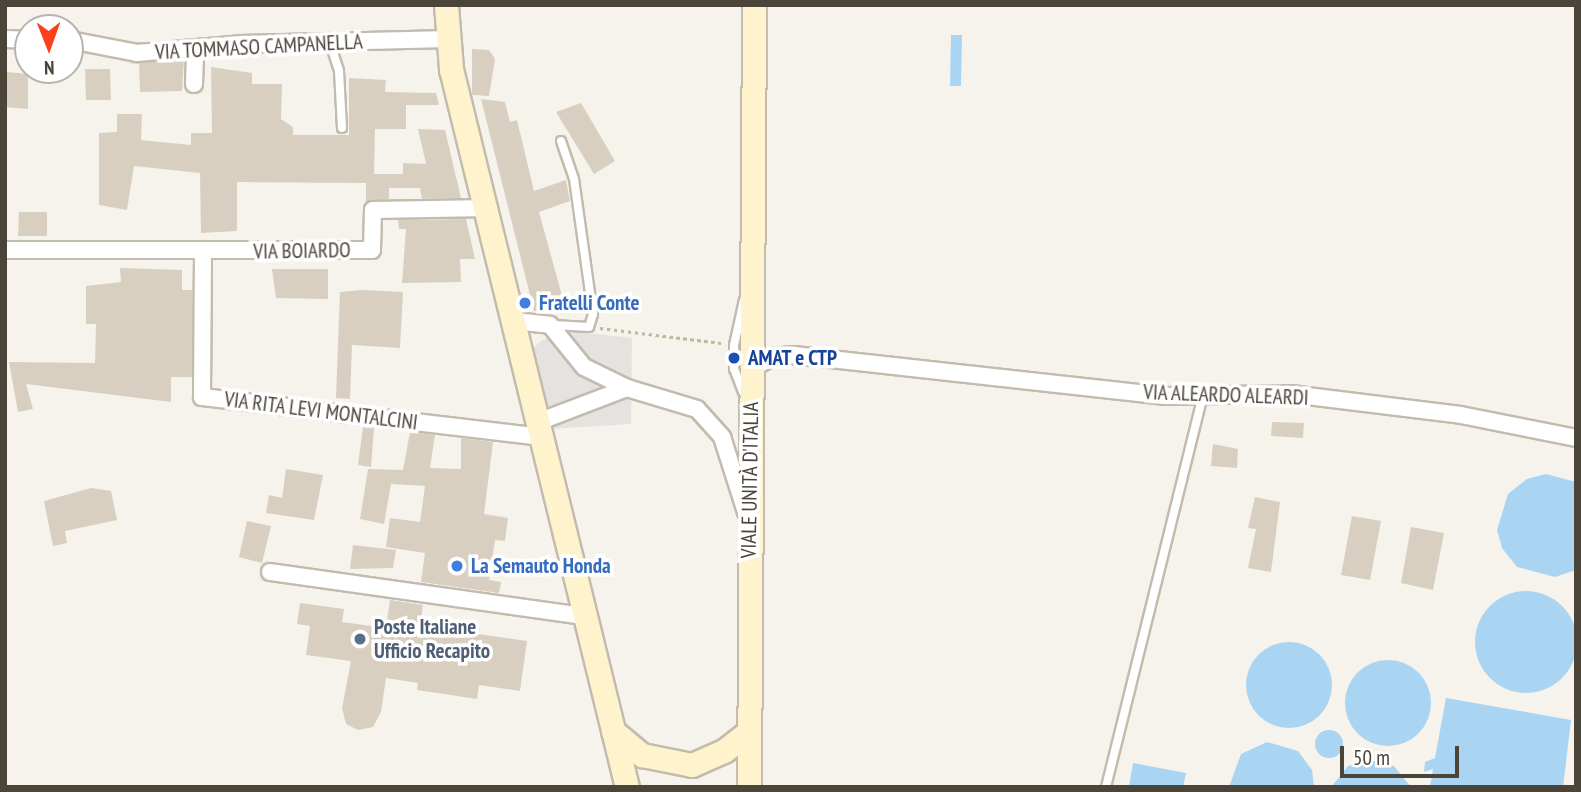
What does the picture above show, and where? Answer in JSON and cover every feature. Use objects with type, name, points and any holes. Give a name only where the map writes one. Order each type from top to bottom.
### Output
[{"type":"main road","points":[[446,5],[451,69],[489,208],[626,787]]},
{"type":"main road","name":"VIALE UNITÀ D'ITALIA","points":[[750,787],[750,286],[754,5]]},
{"type":"main road","points":[[613,731],[642,755],[692,765],[724,751],[748,732]]},
{"type":"street","name":"VIA TOMMASO CAMPANELLA","points":[[84,43],[137,53],[449,39]]},
{"type":"street","points":[[194,84],[195,51]]},
{"type":"street","name":"VIA BOIARDO","points":[[202,253],[372,250],[373,210],[489,208]]},
{"type":"street","points":[[5,250],[202,253]]},
{"type":"street","name":"VIA RITA LEVI MONTALCINI","points":[[202,253],[202,397],[540,430]]},
{"type":"street","points":[[514,321],[550,325],[584,367],[627,388],[697,410],[722,437],[749,525]]},
{"type":"street","name":"VIA ALEARDO ALEARDI","points":[[752,369],[771,357],[794,355],[1166,396],[1291,394],[1461,415],[1576,438]]},
{"type":"street","points":[[540,430],[627,388]]},
{"type":"street","points":[[270,572],[585,616]]},
{"type":"lane","points":[[330,43],[339,71],[342,128]]},
{"type":"lane","points":[[550,325],[589,327],[585,243],[561,141]]},
{"type":"lane","points":[[750,286],[734,345],[734,369],[751,411]]},
{"type":"lane","points":[[1107,787],[1203,394]]},
{"type":"path","points":[[589,327],[734,345]]},
{"type":"shaded area","points":[[570,331],[632,338],[631,424],[549,429],[529,352],[542,340]]},
{"type":"water","points":[[951,35],[962,35],[961,86],[950,86]]},
{"type":"water","points":[[1546,474],[1576,482],[1576,570],[1555,577],[1517,567],[1502,548],[1497,530],[1508,494],[1527,479]]},
{"type":"water","points":[[1526,591],[1546,595],[1562,606],[1573,622],[1577,642],[1573,662],[1562,678],[1546,689],[1526,693],[1506,689],[1490,678],[1479,662],[1475,642],[1479,622],[1490,606],[1506,595]]},
{"type":"water","points":[[1289,642],[1305,646],[1319,655],[1328,669],[1332,685],[1328,701],[1319,715],[1305,724],[1289,728],[1273,724],[1259,715],[1250,701],[1246,685],[1250,669],[1259,655],[1273,646]]},
{"type":"water","points":[[1388,660],[1412,667],[1424,679],[1431,703],[1424,727],[1412,739],[1388,746],[1364,739],[1352,727],[1345,703],[1352,679],[1364,667]]},
{"type":"water","points":[[1446,698],[1571,720],[1563,787],[1430,787],[1433,769],[1424,772],[1425,762],[1435,758]]},
{"type":"water","points":[[1329,730],[1339,734],[1343,744],[1339,754],[1329,758],[1319,754],[1315,744],[1319,734]]},
{"type":"water","points":[[1267,742],[1298,751],[1312,770],[1314,787],[1229,787],[1241,754]]},
{"type":"water","points":[[1371,760],[1394,766],[1411,787],[1331,787],[1348,766]]},
{"type":"water","points":[[1133,763],[1186,773],[1183,787],[1129,787]]},
{"type":"building","points":[[472,49],[489,50],[495,59],[489,96],[472,95]]},
{"type":"building","points":[[184,59],[182,91],[140,92],[139,64],[127,64]]},
{"type":"building","points":[[211,67],[252,73],[252,84],[282,84],[281,119],[293,127],[293,135],[349,135],[349,78],[386,80],[385,92],[436,93],[439,105],[406,105],[406,129],[375,129],[374,174],[403,174],[403,163],[426,164],[418,129],[445,130],[461,198],[422,199],[420,188],[389,188],[389,199],[366,202],[366,183],[237,182],[237,231],[201,233],[200,173],[134,166],[127,210],[99,205],[99,133],[117,132],[117,114],[142,114],[141,140],[191,145],[191,133],[212,133]]},
{"type":"building","points":[[85,69],[110,69],[111,100],[86,100]]},
{"type":"building","points":[[7,72],[14,73],[14,84],[28,84],[28,109],[5,107]]},
{"type":"building","points":[[481,99],[505,102],[510,122],[517,120],[534,191],[566,180],[570,201],[539,212],[567,314],[534,311]]},
{"type":"building","points":[[581,103],[615,161],[594,174],[556,112]]},
{"type":"building","points":[[19,212],[47,212],[47,236],[18,236]]},
{"type":"building","points":[[466,219],[475,259],[460,259],[461,282],[402,283],[406,229],[399,229],[398,220]]},
{"type":"building","points":[[120,268],[182,270],[182,290],[192,290],[192,377],[171,377],[171,402],[26,384],[33,409],[18,412],[9,362],[95,363],[96,324],[86,324],[86,286],[121,282]]},
{"type":"building","points":[[272,269],[328,269],[328,299],[276,298]]},
{"type":"building","points":[[340,292],[403,292],[400,348],[352,345],[350,399],[336,398]]},
{"type":"building","points":[[1272,422],[1304,423],[1303,438],[1271,436]]},
{"type":"building","points":[[363,427],[374,428],[371,467],[358,465]]},
{"type":"building","points":[[410,432],[435,435],[430,468],[461,469],[461,438],[493,442],[484,514],[508,518],[505,541],[495,540],[489,580],[501,582],[499,593],[421,582],[425,553],[386,547],[390,518],[420,522],[425,486],[391,484],[384,524],[360,519],[368,469],[403,470]]},
{"type":"building","points":[[1213,444],[1238,449],[1237,468],[1211,466]]},
{"type":"building","points":[[286,469],[323,475],[314,520],[266,513],[269,495],[282,498]]},
{"type":"building","points":[[91,488],[111,491],[117,520],[65,531],[67,543],[53,546],[44,501]]},
{"type":"building","points":[[1255,497],[1280,502],[1271,572],[1248,568],[1256,529],[1248,528]]},
{"type":"building","points":[[1352,516],[1381,521],[1370,580],[1341,575]]},
{"type":"building","points":[[247,521],[271,526],[262,563],[239,557]]},
{"type":"building","points":[[1411,527],[1444,533],[1433,590],[1401,583]]},
{"type":"building","points":[[353,545],[396,550],[393,568],[350,569]]},
{"type":"building","points":[[390,600],[423,605],[420,626],[527,641],[520,691],[479,685],[477,699],[417,690],[418,683],[386,678],[381,712],[373,727],[358,730],[346,724],[342,708],[351,661],[306,655],[310,626],[297,624],[300,603],[344,609],[342,622],[386,628]]},
{"type":"place","name":"Fratelli Conte","points":[[525,303]]},
{"type":"place","name":"AMAT e CTP","points":[[734,358]]},
{"type":"place","name":"La Semauto Honda","points":[[457,566]]},
{"type":"place","name":"Poste Italiane Ufficio Recapito","points":[[360,639]]}]
